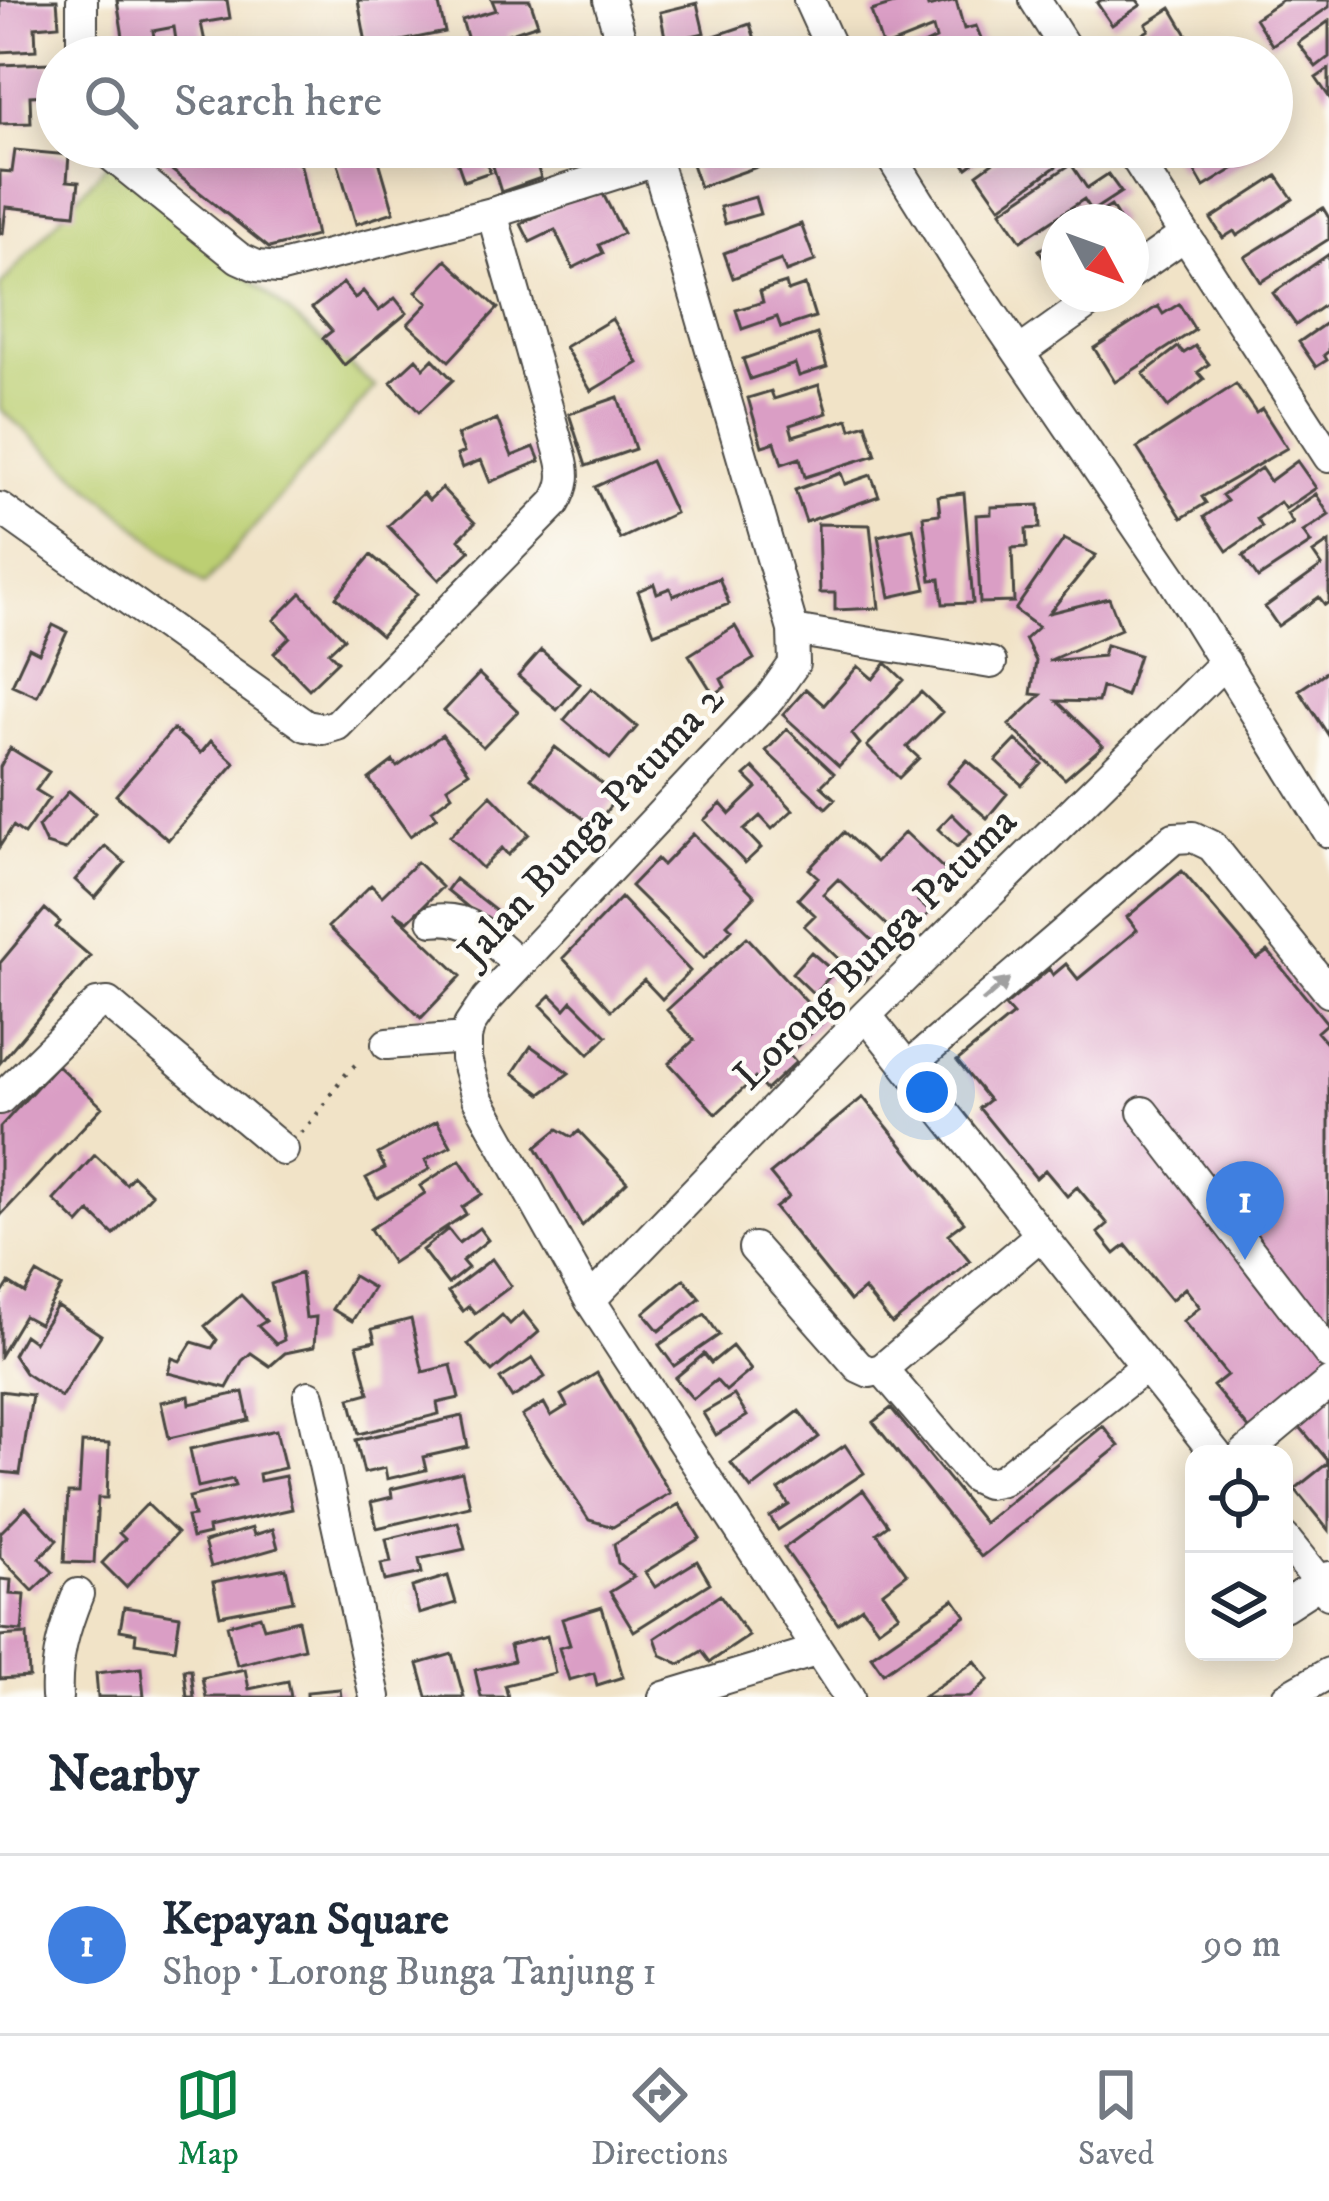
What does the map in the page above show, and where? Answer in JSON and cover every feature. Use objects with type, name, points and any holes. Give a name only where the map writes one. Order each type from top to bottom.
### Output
[{"type":"street","points":[[82,0],[82,36]]},
{"type":"street","points":[[609,0],[620,36]]},
{"type":"street","points":[[809,0],[825,36]]},
{"type":"street","points":[[1035,0],[1058,36]]},
{"type":"street","points":[[127,168],[239,258],[278,268],[492,213],[616,168]]},
{"type":"street","points":[[658,168],[794,630],[991,662]]},
{"type":"street","points":[[898,168],[1225,662],[1329,832]]},
{"type":"street","points":[[1142,168],[1329,457]]},
{"type":"street","points":[[0,508],[306,726],[323,729],[337,724],[563,490],[566,474],[492,213]]},
{"type":"street","points":[[1149,260],[1185,235]]},
{"type":"street","points":[[1020,352],[1077,312]]},
{"type":"street","name":"Jalan Bunga Patuma 2","points":[[466,1038],[475,1015],[518,964],[785,681],[794,664],[794,630]]},
{"type":"street","name":"Lorong Bunga Patuma","points":[[590,1300],[866,1016],[1225,662]]},
{"type":"street","points":[[908,1067],[1174,838],[1193,837],[1212,846],[1329,992]]},
{"type":"street","points":[[433,920],[453,917],[469,922],[518,964]]},
{"type":"street","points":[[0,1099],[97,1004],[108,1003],[283,1150]]},
{"type":"street","points":[[866,1016],[1209,1445]]},
{"type":"street","points":[[387,1043],[466,1038],[466,1059],[477,1098],[590,1300],[849,1697]]},
{"type":"street","points":[[1143,1112],[1329,1354]]},
{"type":"street","points":[[754,1247],[859,1367],[870,1372],[882,1369],[1039,1236]]},
{"type":"street","points":[[882,1369],[974,1477],[987,1483],[1002,1480],[1145,1367]]},
{"type":"street","points":[[1255,1445],[1329,1383]]},
{"type":"street","points":[[309,1396],[375,1697]]},
{"type":"street","points":[[1293,1548],[1326,1585],[1293,1602]]},
{"type":"street","points":[[57,1697],[59,1647],[78,1594]]},
{"type":"street","points":[[664,1697],[816,1651]]},
{"type":"street","points":[[1287,1697],[1329,1672]]},
{"type":"path","points":[[283,1150],[322,1113],[347,1070],[387,1043]]},
{"type":"green space","points":[[103,168],[121,168],[375,387],[204,585],[0,409],[0,286]]},
{"type":"building","points":[[0,0],[57,0],[59,25],[35,27],[36,50],[0,52]]},
{"type":"building","points":[[117,0],[227,0],[230,18],[201,23],[204,36],[175,36],[174,27],[153,31],[154,36],[123,36]]},
{"type":"building","points":[[358,0],[438,0],[445,32],[365,36]]},
{"type":"building","points":[[492,0],[530,0],[538,24],[509,36],[467,36],[462,20],[496,10]]},
{"type":"building","points":[[907,0],[926,0],[928,7],[956,0],[964,29],[976,26],[980,36],[935,36],[933,28],[913,36],[879,36],[871,11]]},
{"type":"building","points":[[1137,0],[1141,5],[1112,25],[1097,3]]},
{"type":"building","points":[[1282,0],[1329,0],[1329,7],[1286,36],[1266,36],[1255,18]]},
{"type":"building","points":[[697,3],[704,33],[665,36],[660,12]]},
{"type":"building","points":[[1171,8],[1187,35],[1139,36],[1149,30],[1146,24]]},
{"type":"building","points":[[1329,21],[1329,57],[1316,67],[1298,43]]},
{"type":"building","points":[[750,24],[754,36],[714,36]]},
{"type":"building","points":[[36,64],[31,123],[0,124],[0,65]]},
{"type":"building","points":[[1329,69],[1329,97],[1316,78]]},
{"type":"building","points":[[15,150],[36,152],[36,168],[68,168],[67,181],[79,182],[75,214],[6,207],[0,233],[0,171],[12,172]]},
{"type":"building","points":[[169,168],[301,168],[316,236],[269,248]]},
{"type":"building","points":[[339,168],[381,168],[394,212],[356,224]]},
{"type":"building","points":[[459,168],[489,168],[490,172],[464,181]]},
{"type":"building","points":[[494,168],[538,168],[541,178],[501,192]]},
{"type":"building","points":[[693,168],[754,168],[700,187]]},
{"type":"building","points":[[985,168],[1054,168],[1000,207],[977,174]]},
{"type":"building","points":[[1065,168],[1074,168],[1087,188],[1108,174],[1121,192],[1103,204],[1087,204],[1084,199],[1076,204],[1041,204],[1041,228],[1021,241],[1001,211]]},
{"type":"building","points":[[1193,168],[1235,168],[1204,187]]},
{"type":"building","points":[[1277,176],[1293,199],[1237,236],[1234,231],[1223,238],[1211,219]]},
{"type":"building","points":[[602,192],[623,233],[599,245],[603,253],[573,268],[555,230],[530,242],[521,224],[582,193],[586,200]]},
{"type":"building","points":[[755,197],[760,214],[725,224],[720,207]]},
{"type":"building","points":[[1323,208],[1329,218],[1329,239],[1261,282],[1245,257]]},
{"type":"building","points":[[801,224],[815,261],[786,272],[781,260],[733,278],[724,253]]},
{"type":"building","points":[[1329,254],[1329,302],[1296,325],[1273,293]]},
{"type":"building","points":[[446,260],[498,308],[449,361],[408,324],[428,303],[416,292]]},
{"type":"building","points":[[343,283],[355,298],[363,291],[379,311],[395,298],[407,313],[344,365],[323,338],[332,331],[312,308]]},
{"type":"building","points":[[786,283],[788,291],[805,285],[815,317],[781,328],[777,317],[742,329],[736,310],[763,302],[760,291]]},
{"type":"building","points":[[1179,304],[1195,330],[1115,382],[1094,348],[1158,306],[1163,314]]},
{"type":"building","points":[[612,319],[638,363],[591,391],[565,347]]},
{"type":"building","points":[[1329,321],[1327,360],[1316,367],[1299,342]]},
{"type":"building","points":[[817,334],[827,367],[799,376],[795,364],[750,379],[743,359]]},
{"type":"building","points":[[1195,346],[1209,364],[1198,372],[1204,379],[1168,407],[1143,374],[1178,347],[1184,353]]},
{"type":"building","points":[[416,359],[424,368],[433,359],[453,380],[419,412],[391,382]]},
{"type":"building","points":[[1236,384],[1256,413],[1262,409],[1287,448],[1202,497],[1206,503],[1182,518],[1137,448]]},
{"type":"building","points":[[819,385],[827,413],[790,425],[793,436],[848,419],[851,429],[866,424],[876,455],[805,477],[800,458],[782,464],[775,442],[762,446],[748,398],[771,391],[774,399]]},
{"type":"building","points":[[618,397],[635,449],[586,466],[569,414]]},
{"type":"building","points":[[497,419],[512,456],[534,447],[540,461],[490,482],[481,460],[462,468],[457,455],[464,452],[457,435]]},
{"type":"building","points":[[651,461],[675,513],[620,539],[595,487]]},
{"type":"building","points":[[1297,461],[1316,488],[1285,509],[1280,502],[1257,519],[1262,527],[1227,551],[1204,517],[1227,501],[1222,495],[1261,468],[1270,481]]},
{"type":"building","points":[[841,473],[845,484],[871,475],[879,496],[806,522],[795,490]]},
{"type":"building","points":[[442,488],[475,523],[459,539],[470,551],[439,580],[388,526],[423,493],[429,500]]},
{"type":"building","points":[[964,493],[973,603],[943,604],[940,579],[931,580],[923,516],[940,514],[938,496]]},
{"type":"building","points":[[1316,494],[1329,515],[1303,532],[1311,543],[1258,578],[1243,556],[1293,523],[1287,514]]},
{"type":"building","points":[[1039,505],[1040,528],[1026,529],[1027,547],[1012,548],[1014,602],[980,603],[976,515],[991,514],[991,507]]},
{"type":"building","points":[[818,524],[870,525],[879,608],[835,610],[835,593],[820,593]]},
{"type":"building","points":[[913,528],[926,589],[890,597],[878,536]]},
{"type":"building","points":[[1064,539],[1096,555],[1049,613],[1109,598],[1121,629],[1048,661],[1103,656],[1106,645],[1139,655],[1126,696],[1102,687],[1098,702],[1057,701],[1103,746],[1065,779],[1009,725],[1041,695],[1031,694],[1036,661],[1025,639],[1038,627],[1015,610]]},
{"type":"building","points":[[1329,542],[1329,602],[1325,605],[1319,597],[1278,626],[1265,607],[1322,566],[1313,553]]},
{"type":"building","points":[[371,555],[417,594],[381,636],[336,597]]},
{"type":"building","points":[[719,578],[729,604],[654,633],[638,591],[654,584],[657,593],[670,588],[673,596]]},
{"type":"building","points":[[301,593],[344,638],[329,652],[338,661],[309,689],[274,653],[290,637],[274,620]]},
{"type":"building","points":[[53,625],[67,632],[37,696],[12,685],[29,648],[39,653]]},
{"type":"building","points":[[735,626],[754,659],[721,679],[725,687],[714,695],[689,655]]},
{"type":"building","points":[[541,650],[580,684],[557,710],[518,676]]},
{"type":"building","points":[[886,663],[904,680],[852,734],[860,744],[839,766],[783,715],[806,689],[824,705],[858,666],[873,679]]},
{"type":"building","points":[[1329,670],[1329,736],[1299,690]]},
{"type":"building","points":[[479,674],[518,711],[483,747],[444,711]]},
{"type":"building","points":[[591,688],[637,727],[610,759],[564,720]]},
{"type":"building","points":[[921,692],[942,712],[907,747],[919,758],[899,778],[867,746]]},
{"type":"building","points":[[173,729],[201,753],[211,741],[235,763],[168,840],[116,795]]},
{"type":"building","points":[[787,729],[834,773],[821,786],[835,799],[826,808],[766,751]]},
{"type":"building","points":[[442,735],[469,772],[447,787],[452,795],[432,810],[437,817],[410,836],[369,779],[393,761],[397,767]]},
{"type":"building","points":[[1016,740],[1042,764],[1022,785],[996,761]]},
{"type":"building","points":[[555,747],[618,796],[594,827],[531,778]]},
{"type":"building","points":[[10,748],[49,772],[36,790],[49,798],[24,834],[13,826],[0,846],[0,767]]},
{"type":"building","points":[[967,760],[1007,794],[987,818],[947,783]]},
{"type":"building","points":[[754,768],[793,810],[772,829],[760,816],[744,830],[761,848],[745,863],[704,820],[721,804],[730,814],[757,788],[745,776]]},
{"type":"building","points":[[69,791],[95,813],[65,850],[46,844],[38,827]]},
{"type":"building","points":[[491,795],[529,834],[508,855],[502,848],[482,868],[450,836]]},
{"type":"building","points":[[952,814],[971,833],[957,847],[938,829]]},
{"type":"building","points":[[844,832],[876,862],[905,832],[946,871],[918,901],[930,912],[902,940],[838,879],[823,894],[888,955],[863,982],[804,926],[815,915],[798,899],[818,877],[809,869]]},
{"type":"building","points":[[693,834],[755,896],[727,924],[732,929],[704,958],[631,886],[657,859],[663,865]]},
{"type":"building","points":[[105,846],[125,863],[95,898],[75,880]]},
{"type":"building","points":[[417,862],[442,887],[408,921],[394,912],[461,976],[421,1018],[328,927],[371,885],[382,896]]},
{"type":"building","points":[[1182,871],[1257,959],[1268,951],[1327,1023],[1317,1032],[1329,1046],[1329,1462],[1286,1410],[1255,1436],[1213,1386],[1227,1375],[1183,1321],[1200,1307],[1185,1288],[1171,1300],[1126,1245],[1115,1254],[1098,1233],[1108,1224],[1077,1187],[1067,1196],[1045,1170],[1036,1178],[979,1108],[989,1100],[957,1061],[1013,1015],[1005,1006],[1049,969],[1053,975],[1066,964],[1078,979],[1137,930],[1127,917]]},
{"type":"building","points":[[455,879],[501,915],[492,927],[447,890]]},
{"type":"building","points":[[621,898],[690,971],[662,999],[644,980],[611,1010],[563,958]]},
{"type":"building","points":[[45,909],[60,922],[56,927],[90,956],[0,1063],[0,963]]},
{"type":"building","points":[[747,937],[824,1021],[789,1054],[796,1062],[766,1090],[755,1078],[716,1114],[669,1063],[694,1040],[667,1010]]},
{"type":"building","points":[[811,952],[834,972],[814,994],[792,973]]},
{"type":"building","points":[[551,995],[565,1009],[572,1001],[607,1036],[589,1054],[541,1005]]},
{"type":"building","points":[[531,1046],[569,1073],[541,1094],[513,1073]]},
{"type":"building","points":[[57,1065],[102,1107],[0,1216],[0,1127]]},
{"type":"building","points":[[863,1097],[964,1222],[948,1234],[970,1261],[892,1324],[864,1289],[850,1301],[775,1208],[789,1197],[770,1174]]},
{"type":"building","points":[[437,1121],[451,1146],[425,1160],[430,1169],[377,1198],[366,1178],[385,1168],[378,1154]]},
{"type":"building","points":[[558,1129],[572,1137],[579,1131],[627,1182],[582,1226],[536,1147]]},
{"type":"building","points":[[95,1155],[126,1184],[133,1176],[152,1194],[114,1235],[90,1212],[79,1224],[54,1200]]},
{"type":"building","points":[[460,1160],[482,1194],[462,1207],[466,1214],[392,1263],[370,1229],[425,1193],[420,1186]]},
{"type":"building","points":[[479,1228],[488,1240],[462,1261],[468,1268],[448,1284],[422,1250],[448,1229],[459,1243]]},
{"type":"building","points":[[492,1259],[511,1286],[475,1313],[469,1306],[463,1311],[448,1292]]},
{"type":"building","points":[[37,1273],[61,1287],[39,1324],[24,1316],[0,1356],[0,1297],[9,1283],[25,1293]]},
{"type":"building","points":[[301,1273],[306,1318],[316,1317],[314,1347],[285,1353],[270,1366],[251,1353],[227,1388],[168,1373],[172,1358],[180,1361],[192,1342],[212,1348],[217,1340],[205,1326],[241,1295],[266,1321],[258,1326],[276,1344],[284,1340],[271,1284]]},
{"type":"building","points":[[353,1276],[373,1288],[352,1321],[332,1309]]},
{"type":"building","points":[[684,1279],[700,1298],[659,1331],[644,1313]]},
{"type":"building","points":[[57,1306],[101,1335],[61,1397],[25,1373],[13,1355],[24,1335],[34,1342]]},
{"type":"building","points":[[523,1312],[539,1332],[492,1372],[468,1344],[502,1315],[510,1324]]},
{"type":"building","points":[[705,1314],[719,1335],[674,1366],[659,1345]]},
{"type":"building","points":[[411,1319],[423,1372],[451,1365],[459,1398],[437,1403],[439,1414],[359,1434],[350,1398],[369,1393],[357,1345],[375,1341],[372,1329]]},
{"type":"building","points":[[732,1346],[751,1370],[726,1391],[716,1380],[693,1399],[675,1378],[704,1354],[711,1363]]},
{"type":"building","points":[[533,1358],[545,1377],[512,1398],[500,1379]]},
{"type":"building","points":[[597,1373],[670,1493],[613,1527],[589,1520],[522,1416],[544,1403],[551,1416],[567,1406],[561,1395]]},
{"type":"building","points":[[0,1391],[32,1395],[20,1474],[0,1472]]},
{"type":"building","points":[[243,1392],[249,1420],[169,1438],[161,1402],[189,1396],[190,1404]]},
{"type":"building","points":[[734,1395],[747,1416],[716,1435],[703,1413]]},
{"type":"building","points":[[891,1408],[984,1523],[1103,1426],[1119,1446],[981,1557],[873,1422]]},
{"type":"building","points":[[799,1411],[819,1437],[751,1489],[731,1463]]},
{"type":"building","points":[[462,1416],[468,1447],[423,1457],[426,1470],[387,1479],[385,1468],[364,1473],[356,1440]]},
{"type":"building","points":[[276,1430],[285,1468],[259,1474],[260,1481],[285,1476],[292,1509],[208,1528],[209,1534],[192,1538],[187,1517],[194,1516],[189,1497],[235,1486],[233,1479],[198,1487],[190,1449]]},
{"type":"building","points":[[82,1443],[109,1444],[107,1498],[98,1498],[94,1563],[64,1562],[68,1493],[79,1493]]},
{"type":"building","points":[[845,1445],[864,1473],[778,1530],[770,1517],[789,1505],[779,1490]]},
{"type":"building","points":[[1329,1462],[1329,1531],[1295,1489]]},
{"type":"building","points":[[462,1472],[470,1506],[377,1528],[371,1502],[392,1497],[391,1489]]},
{"type":"building","points":[[863,1490],[888,1525],[877,1533],[907,1574],[883,1592],[899,1614],[878,1629],[862,1607],[838,1624],[784,1548]]},
{"type":"building","points":[[147,1504],[177,1533],[126,1587],[102,1563],[125,1539],[119,1533]]},
{"type":"building","points":[[679,1504],[700,1538],[645,1572],[655,1587],[697,1561],[710,1583],[634,1631],[610,1592],[634,1577],[618,1563],[614,1544]]},
{"type":"building","points":[[26,1507],[57,1540],[39,1558],[53,1572],[33,1591],[0,1557],[0,1533]]},
{"type":"building","points":[[458,1522],[465,1549],[419,1559],[422,1573],[385,1581],[381,1564],[391,1562],[386,1539]]},
{"type":"building","points":[[252,1528],[254,1535],[273,1529],[278,1548],[211,1567],[204,1542]]},
{"type":"building","points":[[286,1568],[293,1601],[220,1615],[213,1582]]},
{"type":"building","points":[[448,1576],[456,1603],[419,1614],[412,1587]]},
{"type":"building","points":[[0,1579],[11,1580],[10,1594],[25,1595],[22,1631],[0,1629]]},
{"type":"building","points":[[720,1595],[749,1636],[710,1662],[702,1651],[680,1664],[661,1655],[655,1638]]},
{"type":"building","points":[[954,1599],[966,1616],[883,1673],[871,1656]]},
{"type":"building","points":[[124,1607],[180,1616],[175,1649],[135,1643],[136,1633],[120,1630]]},
{"type":"building","points":[[602,1607],[623,1677],[597,1685],[594,1673],[569,1680],[559,1648],[570,1645],[562,1619]]},
{"type":"building","points":[[260,1616],[264,1628],[298,1620],[304,1648],[237,1665],[227,1625]]},
{"type":"building","points":[[27,1634],[29,1677],[0,1679],[0,1636]]},
{"type":"building","points":[[547,1636],[555,1673],[505,1685],[508,1697],[481,1697],[475,1670],[514,1661],[510,1645]]},
{"type":"building","points":[[452,1654],[464,1697],[427,1697],[418,1664]]},
{"type":"building","points":[[975,1661],[989,1679],[970,1697],[923,1697]]},
{"type":"building","points":[[141,1668],[144,1697],[98,1697],[96,1673]]},
{"type":"building","points":[[184,1669],[191,1669],[194,1697],[187,1697]]},
{"type":"building","points":[[245,1669],[249,1689],[288,1681],[291,1697],[206,1697],[202,1678]]},
{"type":"building","points":[[340,1689],[341,1697],[307,1697],[307,1692]]},
{"type":"place","name":"Kepayan Square","points":[[1245,1260]]}]
